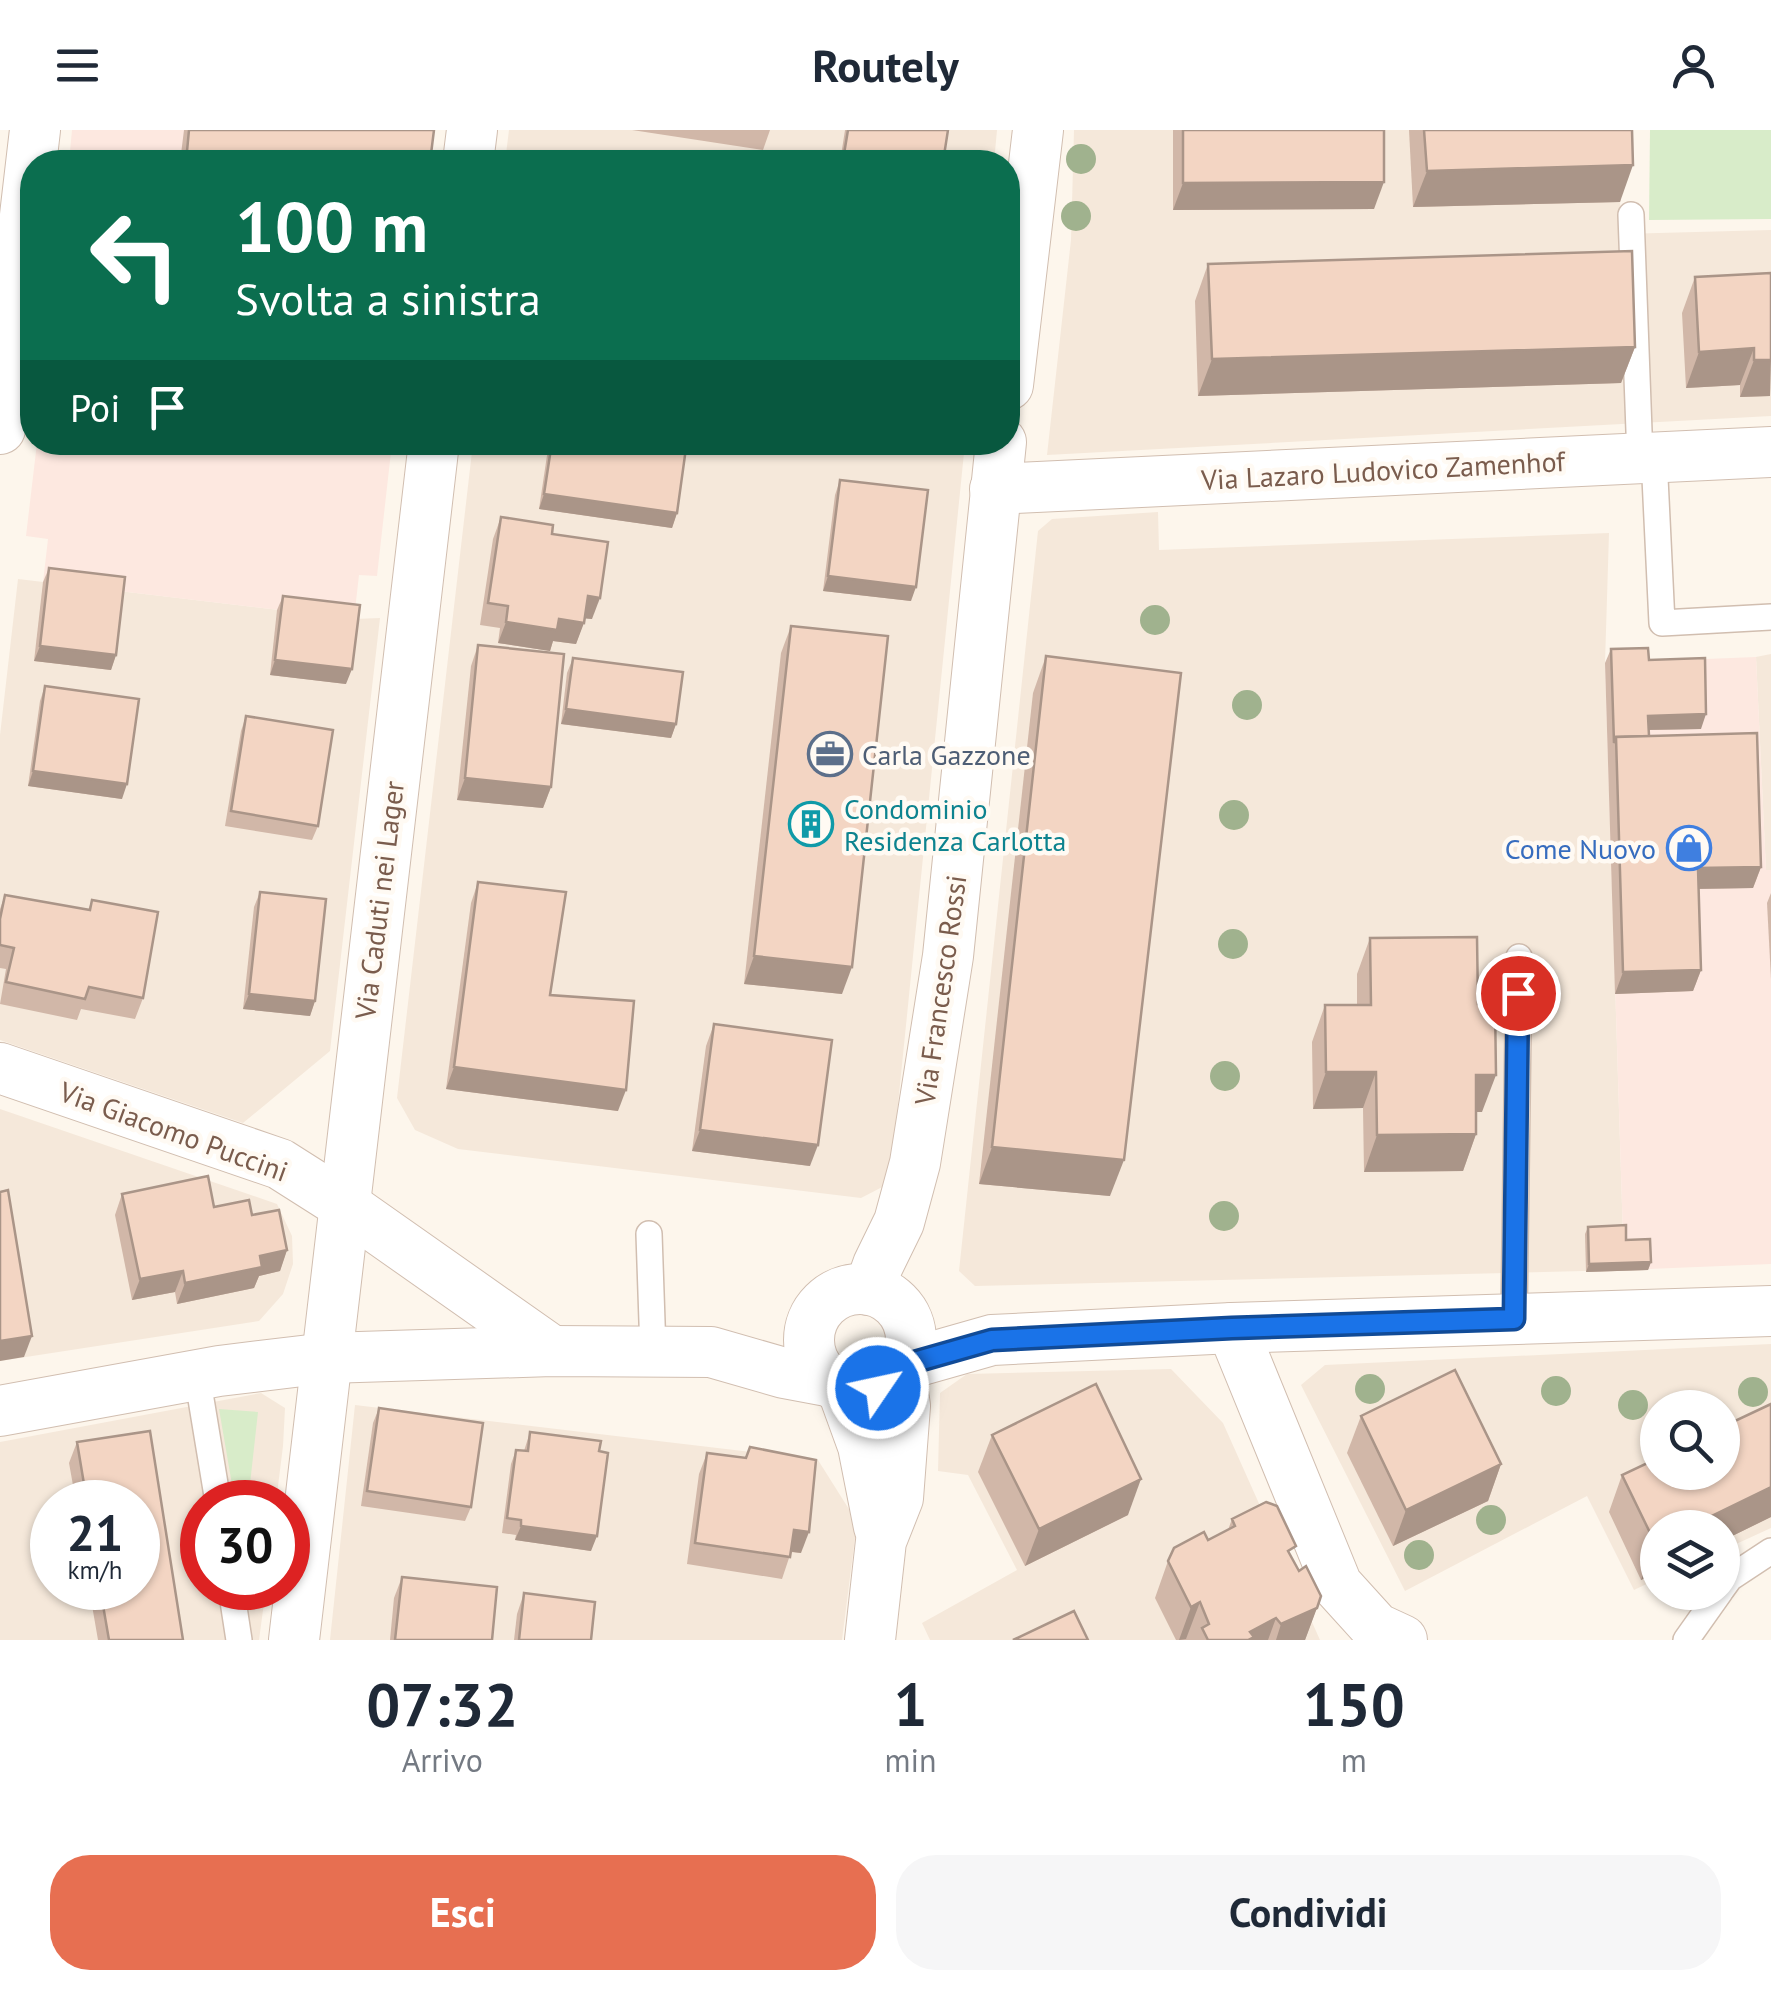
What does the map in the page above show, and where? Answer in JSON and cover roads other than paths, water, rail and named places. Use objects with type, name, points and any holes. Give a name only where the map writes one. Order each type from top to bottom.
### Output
[{"type":"street","points":[[1020,283],[1038,130]]},
{"type":"street","points":[[0,429],[20,258]]},
{"type":"street","name":"Via Lazaro Ludovico Zamenhof","points":[[998,466],[1647,458],[1771,452]]},
{"type":"street","name":"Via Caduti nei Lager","points":[[294,1640],[432,455]]},
{"type":"street","name":"Via Francesco Rossi","points":[[882,1296],[878,1264],[900,1222],[916,1163],[945,975],[998,466]]},
{"type":"street","name":"Via Giacomo Puccini","points":[[0,1068],[280,1164],[344,1204],[552,1351]]},
{"type":"street","points":[[711,1352],[818,1310],[838,1293],[854,1290],[882,1296],[992,1340]]},
{"type":"street","points":[[0,1410],[198,1375],[326,1358],[552,1351],[711,1352],[866,1390],[890,1382],[902,1368],[911,1342],[904,1314],[882,1296]]},
{"type":"street","points":[[818,1310],[809,1338],[810,1352],[816,1368],[837,1385],[864,1446],[882,1541]]},
{"type":"street","points":[[902,1368],[992,1340],[1232,1328],[1771,1312]]},
{"type":"street","points":[[1232,1328],[1337,1585],[1376,1628],[1402,1640]]},
{"type":"street","points":[[870,1640],[882,1541],[898,1498],[904,1406],[902,1368]]},
{"type":"lane","points":[[1631,216],[1662,623],[1771,618]]},
{"type":"lane","points":[[1514,1319],[1519,957]]},
{"type":"lane","points":[[649,1234],[653,1350]]},
{"type":"lane","points":[[198,1375],[215,1480]]},
{"type":"lane","points":[[1740,1571],[1771,1551]]},
{"type":"lane","points":[[234,1610],[239,1640]]},
{"type":"lane","points":[[1686,1640],[1707,1610]]},
{"type":"place","name":"Carla Gazzone","points":[[830,754]]},
{"type":"place","name":"Condominio Residenza Carlotta","points":[[811,824]]},
{"type":"place","name":"Come Nuovo","points":[[1689,848]]}]
